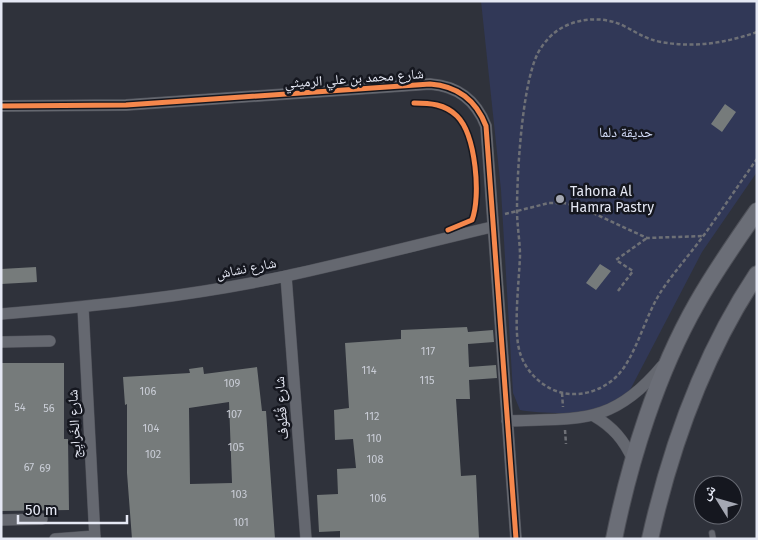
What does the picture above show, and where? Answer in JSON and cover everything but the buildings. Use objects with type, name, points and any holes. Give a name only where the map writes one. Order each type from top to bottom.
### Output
[{"type":"main road","points":[[614,539],[633,460],[673,354],[696,305],[757,210]]},
{"type":"main road","points":[[650,539],[666,473],[688,407],[721,331],[757,274]]},
{"type":"street","name":"شارع محمد بن علي الرميثي","points":[[1,106],[126,105],[441,85],[469,98],[482,116],[486,126],[516,539]]},
{"type":"street","name":"شارع نشاش","points":[[1,314],[83,308],[206,291],[286,276],[492,222]]},
{"type":"street","name":"شارع قُطُوف","points":[[286,276],[306,539]]},
{"type":"street","name":"شارع الخَرايِج","points":[[83,308],[95,537]]},
{"type":"street","points":[[1,342],[50,341]]},
{"type":"street","points":[[507,421],[594,416],[626,402],[640,392],[673,354]]},
{"type":"street","points":[[594,416],[614,430],[622,439],[633,460]]},
{"type":"street","points":[[1,520],[42,519]]},
{"type":"street","points":[[55,539],[95,537]]},
{"type":"path","points":[[757,32],[739,39],[690,45],[661,42],[638,36],[624,26],[604,19],[574,22],[553,34],[537,53],[530,76],[521,144],[517,211],[520,240],[518,337],[520,353],[530,372],[542,384],[562,393],[574,394],[596,391],[618,376],[628,362],[644,322],[661,291],[703,236],[757,159]]},
{"type":"path","points":[[492,222],[517,211],[549,203],[564,203],[580,207],[647,238],[703,236]]},
{"type":"path","points":[[618,291],[632,271],[616,260],[647,238]]},
{"type":"green space","name":"حديقة دلما","points":[[481,1],[757,1],[757,172],[702,252],[630,390],[618,403],[607,408],[596,411],[569,413],[520,410],[513,393],[501,190]]},
{"type":"cycle path","points":[[1,106],[126,105],[430,84],[449,88],[465,96],[477,109],[486,126],[516,539]]},
{"type":"cycle path","points":[[414,103],[437,105],[452,112],[457,116],[469,137],[475,166],[475,210],[472,220],[448,230]]},
{"type":"place","name":"Tahona Al Hamra Pastry","points":[[560,199]]}]
